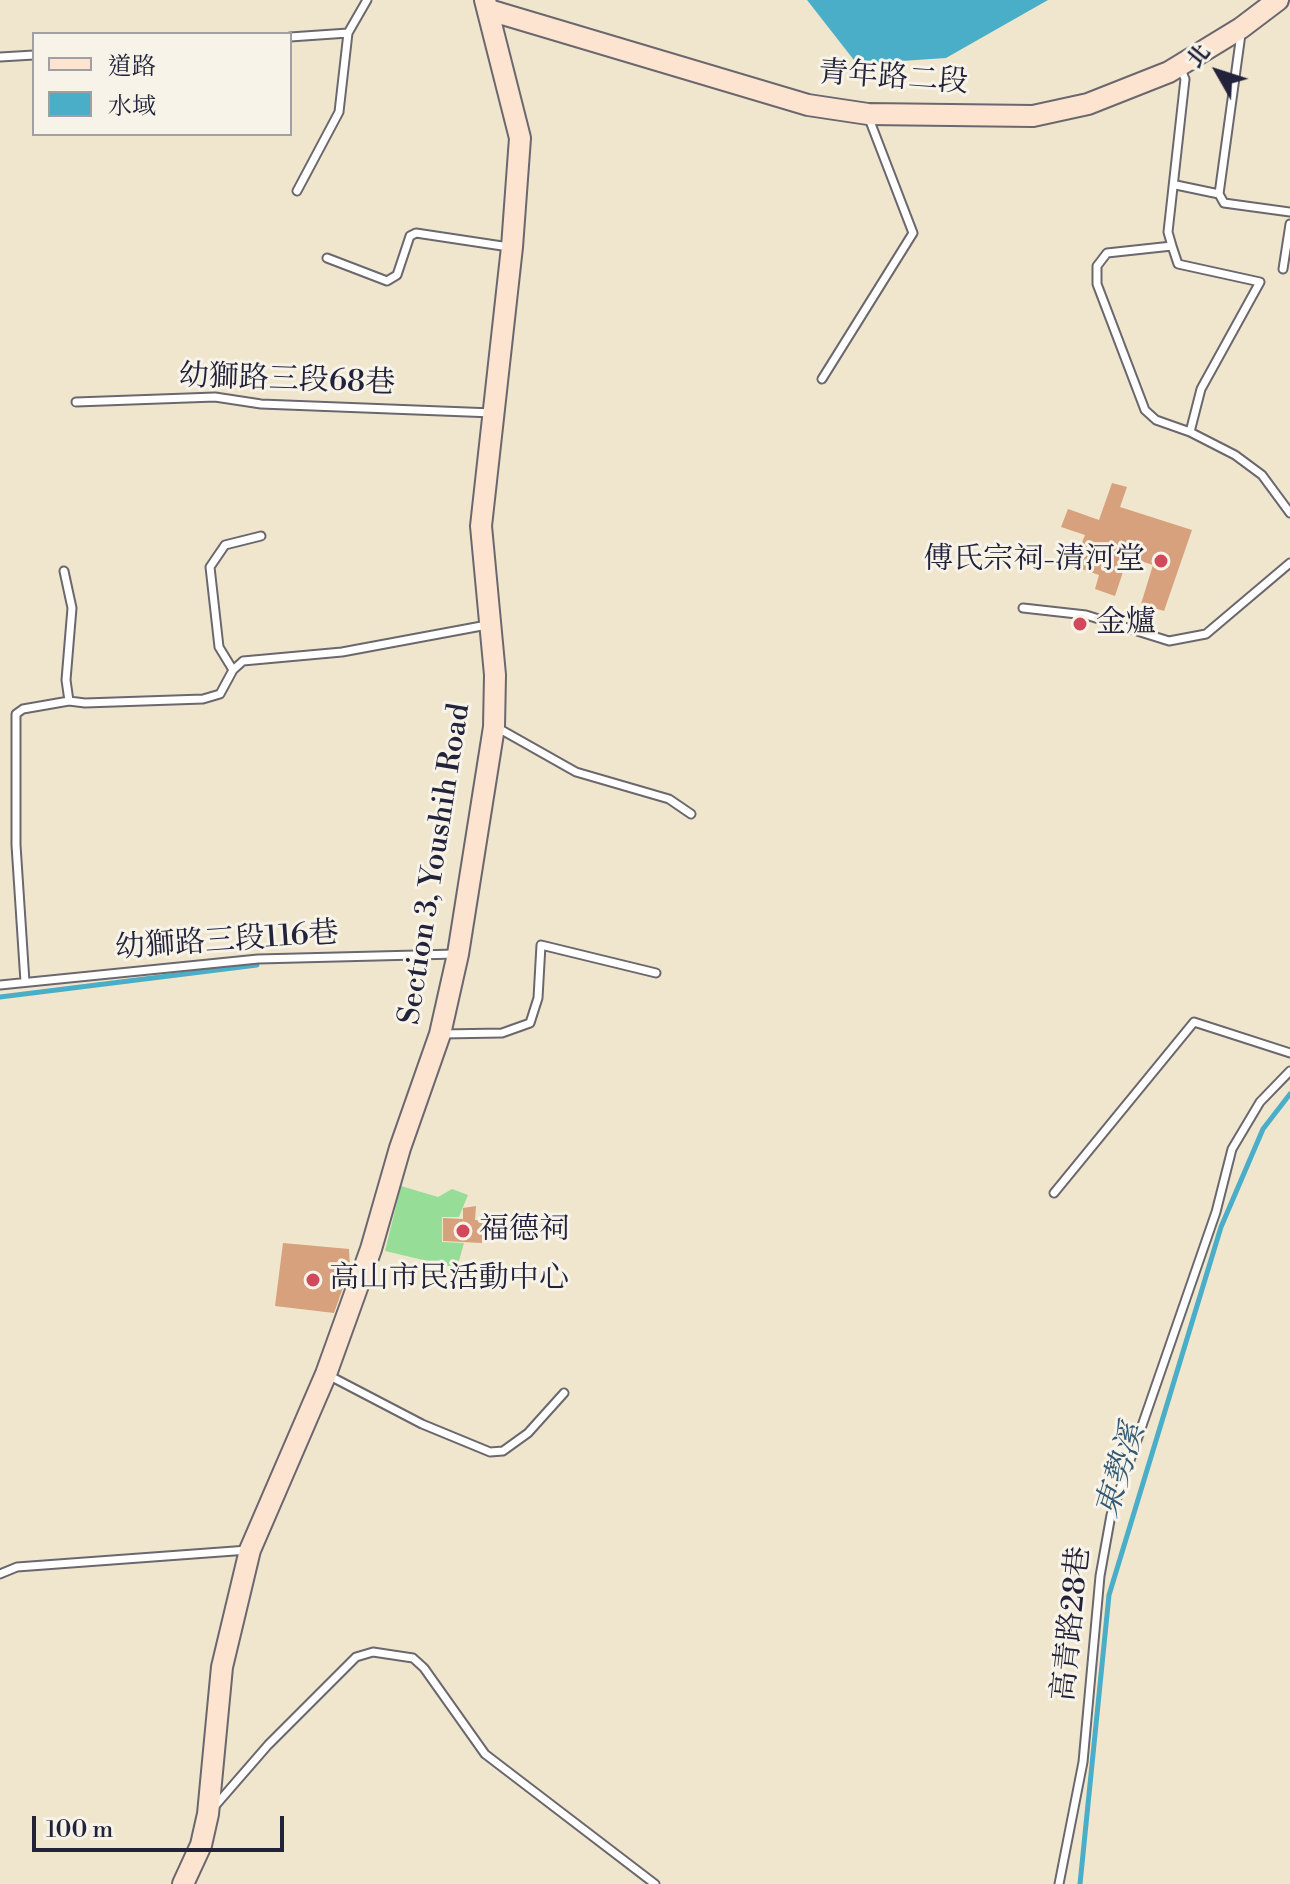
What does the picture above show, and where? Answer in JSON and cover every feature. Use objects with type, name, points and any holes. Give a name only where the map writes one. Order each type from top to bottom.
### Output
[{"type":"street","name":"青年路二段","points":[[487,5],[753,92],[808,105],[868,114],[1033,116],[1088,104],[1179,65],[1241,28],[1278,0]]},
{"type":"street","name":"Section 3, Youshih Road","points":[[183,1884],[201,1845],[208,1814],[222,1667],[250,1550],[326,1374],[371,1249],[400,1148],[440,1034],[458,954],[494,727],[495,675],[481,526],[512,247],[520,138],[487,5]]},
{"type":"lane","points":[[297,191],[339,112],[348,33],[367,0]]},
{"type":"lane","points":[[1241,28],[1219,194],[1224,203],[1290,212]]},
{"type":"lane","points":[[292,37],[348,33]]},
{"type":"lane","points":[[0,57],[32,55]]},
{"type":"lane","points":[[1179,65],[1185,79],[1176,185],[1168,232],[1178,264],[1260,282],[1201,389],[1190,432]]},
{"type":"lane","points":[[822,379],[913,233],[868,114]]},
{"type":"lane","points":[[1176,185],[1219,194]]},
{"type":"lane","points":[[1283,269],[1290,224]]},
{"type":"lane","points":[[327,258],[387,281],[397,275],[410,236],[416,233],[512,247]]},
{"type":"lane","points":[[1172,246],[1107,253],[1097,266],[1097,284],[1145,410],[1156,420],[1190,432],[1235,455],[1262,475],[1290,513]]},
{"type":"lane","name":"幼獅路三段68巷","points":[[76,402],[215,397],[261,404],[495,413]]},
{"type":"lane","points":[[233,670],[219,647],[210,567],[225,545],[261,536]]},
{"type":"lane","points":[[1023,608],[1086,615],[1169,641],[1206,634],[1290,563]]},
{"type":"lane","points":[[64,571],[72,608],[66,680],[69,701]]},
{"type":"lane","points":[[25,982],[16,845],[16,714],[23,709],[69,701],[203,699],[220,694],[233,670],[243,661],[342,652],[489,624]]},
{"type":"lane","points":[[494,727],[504,729],[576,772],[669,799],[691,814]]},
{"type":"lane","points":[[440,1034],[502,1033],[530,1023],[538,998],[541,945],[656,973]]},
{"type":"lane","name":"幼獅路三段116巷","points":[[0,985],[258,959],[458,954]]},
{"type":"lane","points":[[1054,1193],[1194,1022],[1290,1053]]},
{"type":"lane","name":"高青路28巷","points":[[1059,1884],[1083,1762],[1100,1576],[1111,1515],[1216,1212],[1232,1149],[1260,1102],[1290,1071]]},
{"type":"lane","points":[[326,1374],[422,1424],[490,1452],[503,1451],[528,1433],[564,1393]]},
{"type":"lane","points":[[0,1574],[17,1567],[250,1550]]},
{"type":"lane","points":[[208,1814],[268,1745],[356,1657],[373,1652],[413,1658],[485,1754],[655,1884]]},
{"type":"green space","points":[[401,1186],[438,1197],[452,1189],[468,1195],[459,1217],[442,1217],[442,1242],[464,1243],[457,1268],[385,1251]]},
{"type":"water","points":[[807,0],[1048,0],[946,58],[857,64]]},
{"type":"building","name":"傅氏宗祠-清河堂","points":[[1112,483],[1127,487],[1120,507],[1192,530],[1164,611],[1141,604],[1153,565],[1128,557],[1115,596],[1095,589],[1099,575],[1073,566],[1085,535],[1061,527],[1068,509],[1099,520]]},
{"type":"building","name":"福德祠","points":[[476,1206],[475,1220],[483,1220],[482,1243],[443,1241],[443,1218],[463,1219],[463,1208]]},
{"type":"building","name":"高山市民活動中心","points":[[283,1243],[349,1249],[350,1268],[334,1313],[275,1306]]},
{"type":"waterway","points":[[0,997],[257,965]]},
{"type":"waterway","name":"東勢溪","points":[[1080,1884],[1109,1595],[1221,1227],[1263,1129],[1290,1094]]},
{"type":"place","name":"傅氏宗祠-清河堂","points":[[1161,561]]},
{"type":"place","name":"金爐","points":[[1080,624]]},
{"type":"place","name":"福德祠","points":[[463,1231]]},
{"type":"place","name":"高山市民活動中心","points":[[313,1280]]}]
